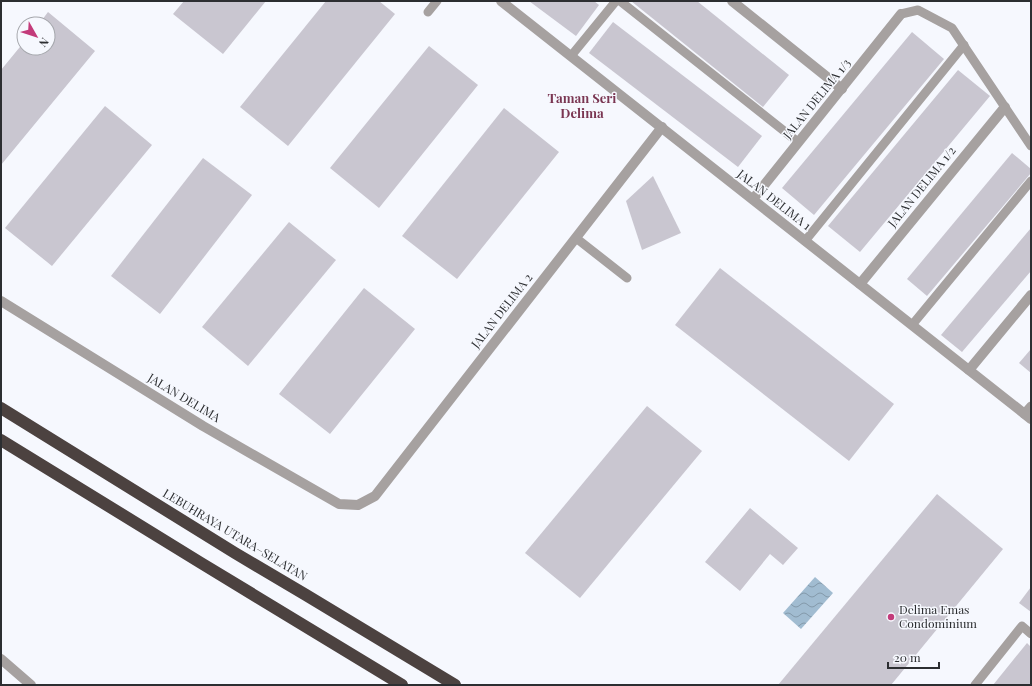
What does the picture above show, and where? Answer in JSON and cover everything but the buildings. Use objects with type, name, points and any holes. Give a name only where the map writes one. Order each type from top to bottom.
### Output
[{"type":"highway","name":"LEBUHRAYA UTARA–SELATAN","points":[[1,408],[235,553],[455,685]]},
{"type":"highway","points":[[1,440],[402,685]]},
{"type":"street","name":"JALAN DELIMA 1","points":[[501,1],[912,326],[969,370],[1029,413]]},
{"type":"street","points":[[732,1],[842,88]]},
{"type":"street","name":"JALAN DELIMA 1/3","points":[[753,200],[901,14]]},
{"type":"street","name":"JALAN DELIMA 1/2","points":[[860,284],[1005,107]]},
{"type":"street","name":"JALAN DELIMA 2","points":[[358,505],[375,496],[662,127]]},
{"type":"street","points":[[969,370],[1031,295]]},
{"type":"street","name":"JALAN DELIMA","points":[[1,301],[203,426],[339,504],[358,505]]},
{"type":"street","points":[[1,659],[31,685]]},
{"type":"lane","points":[[428,12],[436,1]]},
{"type":"lane","points":[[571,56],[616,1]]},
{"type":"lane","points":[[620,1],[798,142]]},
{"type":"lane","points":[[901,14],[918,10],[952,28],[1031,146]]},
{"type":"lane","points":[[805,241],[964,45]]},
{"type":"lane","points":[[912,326],[1031,181]]},
{"type":"lane","points":[[576,238],[627,278]]},
{"type":"lane","points":[[975,685],[1022,626],[1031,634]]},
{"type":"water","points":[[815,577],[833,593],[801,629],[783,613]]},
{"type":"place","name":"Delima Emas Condominium","points":[[891,617]]},
{"type":"district","name":"Taman Seri Delima","points":[[582,106]]}]
